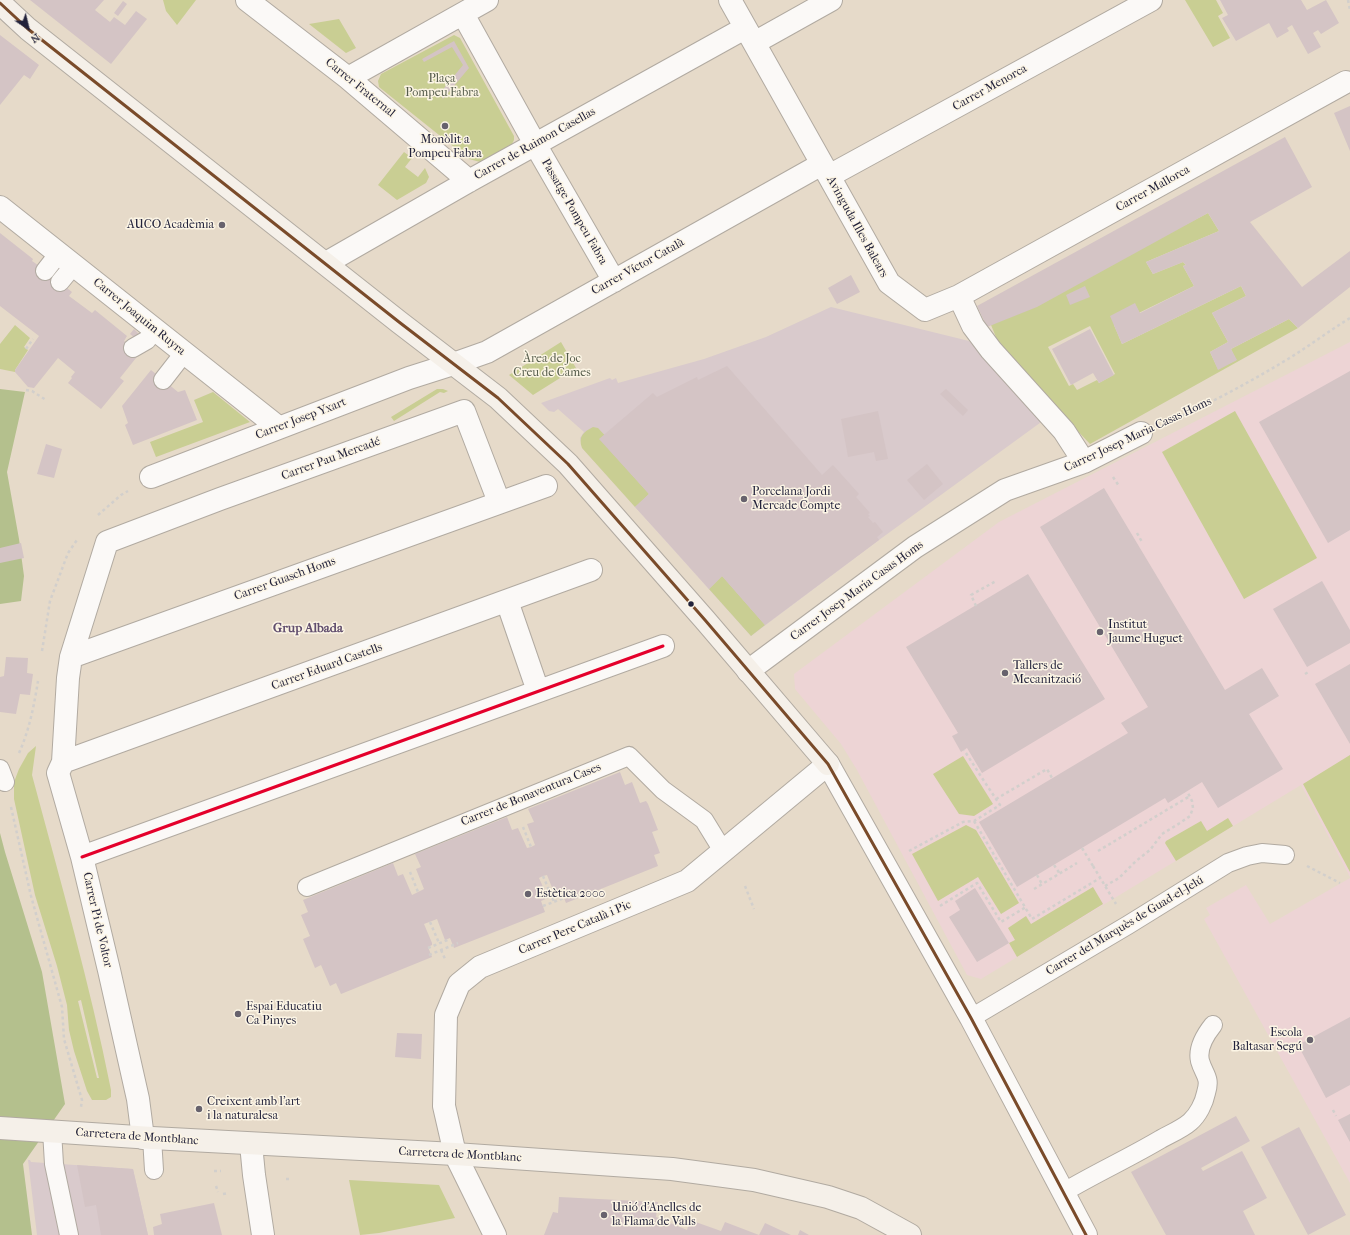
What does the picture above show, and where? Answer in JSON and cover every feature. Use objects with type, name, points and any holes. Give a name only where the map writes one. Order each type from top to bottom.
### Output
[{"type":"street","name":"Carrer Fraternal","points":[[247,0],[348,78],[469,181]]},
{"type":"street","points":[[348,78],[488,0]]},
{"type":"street","name":"Avinguda Illes Balears","points":[[730,0],[889,283],[925,310],[959,296]]},
{"type":"street","name":"Carrer de Raimon Casellas","points":[[326,263],[535,144],[750,36],[831,0]]},
{"type":"street","name":"Carrer Menorca","points":[[825,170],[1151,0]]},
{"type":"street","points":[[0,3],[28,28],[498,398],[568,464],[706,620],[828,764],[971,1018],[1086,1235]]},
{"type":"street","points":[[463,14],[535,144]]},
{"type":"street","name":"Carrer Mallorca","points":[[959,296],[1346,82]]},
{"type":"street","name":"Passatge Pompeu Fabra","points":[[535,144],[614,281]]},
{"type":"street","name":"Carrer Víctor Català","points":[[453,364],[487,352],[614,281],[825,170]]},
{"type":"street","name":"Carrer Joaquim Ruyra","points":[[0,206],[278,427]]},
{"type":"street","points":[[959,296],[973,326],[990,350],[1064,431],[1084,462]]},
{"type":"street","name":"Carrer Josep Yxart","points":[[151,477],[278,427],[409,378],[453,364]]},
{"type":"street","name":"Carrer Pau Mercadé","points":[[107,542],[220,499],[464,411],[499,502]]},
{"type":"street","name":"Carrer Josep Maria Casas Homs","points":[[748,671],[915,547],[1005,490],[1084,462],[1141,433]]},
{"type":"street","name":"Carrer Guasch Homs","points":[[71,656],[546,486]]},
{"type":"street","name":"Carrer Pi de Voltor","points":[[107,542],[71,656],[68,678],[63,762],[58,773],[82,858],[148,1138]]},
{"type":"street","name":"Carrer Eduard Castells","points":[[63,762],[591,570]]},
{"type":"street","points":[[507,601],[538,690]]},
{"type":"street","points":[[82,858],[538,690],[663,646]]},
{"type":"street","name":"Carrer Pere Català i Pic","points":[[495,1235],[455,1154],[444,1106],[446,1015],[459,984],[480,967],[687,881],[828,764]]},
{"type":"street","name":"Carretera de Montblanc","points":[[0,1128],[251,1144],[455,1154],[672,1169],[754,1180],[828,1197],[861,1208],[910,1235]]},
{"type":"street","points":[[251,1144],[263,1235]]},
{"type":"lane","points":[[45,270],[66,259]]},
{"type":"lane","points":[[60,282],[66,259]]},
{"type":"lane","points":[[133,348],[147,340],[154,329]]},
{"type":"lane","points":[[163,380],[184,352]]},
{"type":"lane","name":"Carrer de Bonaventura Cases","points":[[307,887],[629,756],[663,790],[704,820],[723,851]]},
{"type":"lane","name":"Carrer del Marquès de Guad-el-Jelú","points":[[971,1018],[1128,925],[1228,863],[1247,856],[1262,853],[1285,855]]},
{"type":"lane","points":[[1064,1192],[1146,1148],[1190,1122],[1202,1106],[1206,1093],[1208,1080],[1200,1061],[1200,1051],[1204,1038],[1213,1025]]},
{"type":"lane","points":[[52,1131],[54,1164],[69,1235]]},
{"type":"lane","points":[[148,1138],[154,1170]]},
{"type":"path","points":[[1348,0],[1350,10]]},
{"type":"path","name":"Carrer Josep Maria Casas Homs","points":[[1141,433],[1203,407],[1289,358],[1350,318]]},
{"type":"path","points":[[26,349],[33,340]]},
{"type":"path","points":[[26,390],[32,391],[46,400]]},
{"type":"path","points":[[1112,475],[1119,486]]},
{"type":"path","points":[[1137,533],[1142,542]]},
{"type":"path","points":[[976,606],[971,595],[996,580]]},
{"type":"path","points":[[1305,674],[1310,671]]},
{"type":"path","points":[[907,852],[963,822],[974,821],[1000,805],[964,750]]},
{"type":"path","points":[[996,799],[1047,769],[1052,778]]},
{"type":"path","points":[[3,776],[17,830],[31,896],[62,1007],[64,1039],[82,1100]]},
{"type":"path","points":[[1105,886],[1119,878],[1136,860],[1150,850],[1162,834],[1190,816],[1193,808],[1187,791]]},
{"type":"path","points":[[1098,851],[1190,796]]},
{"type":"path","points":[[974,821],[1032,919],[1100,878]]},
{"type":"path","points":[[1082,848],[1113,898]]},
{"type":"path","points":[[1285,855],[1340,884]]},
{"type":"path","points":[[1034,889],[1077,863]]},
{"type":"path","points":[[1054,865],[1060,874]]},
{"type":"path","points":[[1037,875],[1042,884]]},
{"type":"path","points":[[543,876],[554,902]]},
{"type":"path","points":[[937,908],[977,883],[1001,922],[1026,907]]},
{"type":"path","points":[[745,886],[754,909]]},
{"type":"path","points":[[543,906],[564,898]]},
{"type":"path","points":[[430,922],[439,943]]},
{"type":"path","points":[[428,948],[450,939]]},
{"type":"path","points":[[429,955],[458,943]]},
{"type":"path","points":[[441,950],[445,959]]},
{"type":"path","points":[[1333,1110],[1336,1116]]},
{"type":"path","points":[[214,1171],[221,1171]]},
{"type":"path","points":[[286,1178],[292,1179]]},
{"type":"path","points":[[216,1186],[218,1192]]},
{"type":"path","points":[[223,1194],[228,1193]]},
{"type":"shaded area","name":"Porcelana Jordi Mercade Compte","points":[[831,307],[969,341],[1044,420],[879,540],[751,636],[583,449],[580,438],[584,432],[558,409],[554,412],[549,411],[541,403],[610,378],[612,380],[616,378],[618,383],[704,359],[766,337]]},
{"type":"shaded area","name":"Institut Jaume Huguet","points":[[1350,342],[1350,877],[1301,785],[981,979],[967,975],[857,770],[841,744],[795,689],[794,674],[999,522]]},
{"type":"shaded area","name":"Escola Baltasar Segú","points":[[1350,878],[1350,1183],[1204,919],[1210,915],[1206,908],[1246,885],[1270,924]]},
{"type":"shaded area","points":[[28,1160],[31,1162],[133,1169],[148,1235],[37,1235]]},
{"type":"green space","points":[[163,0],[196,0],[177,25],[166,11]]},
{"type":"green space","points":[[1185,0],[1216,0],[1223,13],[1218,16],[1230,38],[1213,47]]},
{"type":"green space","points":[[339,19],[356,48],[346,53],[309,24]]},
{"type":"green space","name":"Plaça Pompeu Fabra","points":[[454,35],[460,38],[514,136],[512,144],[480,162],[469,159],[379,87],[378,81],[381,74]]},
{"type":"green space","points":[[404,152],[412,158],[405,167],[418,177],[425,168],[429,177],[426,183],[397,200],[378,185]]},
{"type":"green space","points":[[1208,213],[1219,231],[1146,262],[1153,274],[1183,262],[1186,265],[1183,266],[1194,286],[1114,325],[1122,344],[1241,286],[1246,296],[1212,313],[1228,342],[1210,352],[1218,369],[1236,360],[1231,349],[1289,319],[1298,328],[1090,444],[996,345],[998,342],[991,325]],"holes":[[[1090,326],[1115,374],[1099,383],[1097,380],[1077,390],[1073,384],[1069,386],[1048,347]]]},
{"type":"green space","points":[[15,325],[30,338],[24,347],[28,350],[15,372],[0,369],[0,344]]},
{"type":"green space","name":"Àrea de Joc Creu de Cames","points":[[561,342],[576,368],[533,395],[509,375]]},
{"type":"green space","points":[[0,389],[25,392],[7,472],[24,576],[21,601],[0,604]]},
{"type":"green space","points":[[437,389],[448,391],[444,393],[440,392],[394,421],[391,417]]},
{"type":"green space","points":[[213,392],[250,422],[156,457],[150,442],[203,422],[194,400]]},
{"type":"green space","points":[[1235,411],[1317,558],[1244,599],[1162,452]]},
{"type":"green space","points":[[593,427],[598,428],[610,441],[606,446],[649,494],[635,507],[582,448],[582,435]]},
{"type":"green space","points":[[722,576],[765,625],[751,636],[709,589]]},
{"type":"green space","points":[[36,746],[32,775],[74,932],[103,1050],[111,1090],[111,1097],[106,1100],[92,1100],[87,1091],[74,1051],[69,1030],[67,1005],[57,966],[35,895],[14,799],[14,782],[28,753]],"holes":[[[81,1000],[99,1078],[97,1078],[78,1001]]]},
{"type":"green space","points":[[1350,755],[1350,872],[1303,784]]},
{"type":"green space","points":[[963,756],[993,804],[974,816],[959,814],[933,774]]},
{"type":"green space","points":[[1228,818],[1233,826],[1176,861],[1165,843],[1201,821],[1207,831]]},
{"type":"green space","points":[[966,825],[976,830],[1019,903],[1001,914],[978,877],[938,901],[912,854]]},
{"type":"green space","points":[[0,833],[42,972],[65,1104],[23,1164],[32,1235],[0,1235]]},
{"type":"green space","points":[[1093,887],[1103,904],[1017,957],[1009,943],[1015,940],[1008,928],[1026,916],[1031,924]]},
{"type":"green space","points":[[349,1180],[439,1185],[455,1218],[379,1233],[360,1235]]},
{"type":"building","points":[[30,0],[104,0],[95,10],[110,22],[114,17],[125,25],[136,11],[147,19],[111,64]]},
{"type":"building","points":[[1220,0],[1301,0],[1307,10],[1326,0],[1339,23],[1321,34],[1318,30],[1313,33],[1321,47],[1308,54],[1292,25],[1287,28],[1289,31],[1277,38],[1269,23],[1236,41],[1222,18],[1228,15]]},
{"type":"building","points":[[123,1],[127,4],[118,16],[114,13]]},
{"type":"building","points":[[0,35],[39,65],[30,79],[24,75],[0,105]]},
{"type":"building","points":[[454,41],[469,68],[443,99],[440,93],[463,65],[452,47],[424,62],[422,59]]},
{"type":"building","points":[[1350,106],[1350,151],[1334,113]]},
{"type":"building","points":[[1285,137],[1312,187],[1250,222],[1302,287],[1350,251],[1350,287],[1298,328],[1289,319],[1231,349],[1237,360],[1218,370],[1210,352],[1228,342],[1212,313],[1246,296],[1241,286],[1122,344],[1110,316],[1135,303],[1140,313],[1194,286],[1183,266],[1186,265],[1183,262],[1153,274],[1146,262],[1219,231],[1208,213],[1037,307],[987,327],[977,306]]},
{"type":"building","points":[[0,233],[33,259],[32,261],[72,292],[69,296],[92,313],[95,310],[127,336],[124,341],[140,353],[120,378],[124,381],[101,409],[68,383],[75,372],[58,358],[34,388],[28,387],[15,372],[39,336],[0,306]]},
{"type":"building","points":[[851,275],[860,292],[837,304],[828,288]]},
{"type":"building","points":[[1085,286],[1090,297],[1070,305],[1066,295]]},
{"type":"building","points":[[134,329],[139,334],[135,338],[130,334]]},
{"type":"building","points":[[1090,329],[1114,375],[1099,383],[1093,373],[1071,385],[1052,349]]},
{"type":"building","name":"Porcelana Jordi Mercade Compte","points":[[727,366],[822,475],[833,465],[859,494],[856,497],[870,513],[868,514],[870,516],[868,517],[873,523],[875,522],[883,532],[877,537],[879,540],[765,625],[722,576],[709,589],[635,507],[649,494],[599,439],[653,393],[657,397],[697,377],[698,380]]},
{"type":"building","points":[[151,370],[178,392],[185,390],[197,420],[133,445],[125,425],[128,423],[122,406]]},
{"type":"building","points":[[1350,371],[1350,530],[1328,543],[1259,422]]},
{"type":"building","points":[[946,389],[968,410],[963,416],[940,394]]},
{"type":"building","points":[[878,411],[888,459],[876,461],[874,452],[848,457],[841,419]]},
{"type":"building","points":[[46,444],[62,449],[54,478],[37,474]]},
{"type":"building","points":[[927,464],[943,484],[924,500],[907,480]]},
{"type":"building","points":[[1104,488],[1225,690],[1262,668],[1279,696],[1249,714],[1283,769],[1218,808],[1202,782],[1168,803],[1165,798],[1017,887],[979,822],[1128,733],[1121,723],[1148,707],[1040,527]]},
{"type":"building","points":[[21,543],[24,558],[0,563],[0,548]]},
{"type":"building","name":"Tallers de Mecanització","points":[[1028,574],[1105,699],[982,773],[967,748],[961,752],[952,736],[958,733],[906,647]]},
{"type":"building","points":[[1322,581],[1350,630],[1350,643],[1307,667],[1273,609]]},
{"type":"building","points":[[6,657],[28,658],[27,673],[33,674],[30,695],[20,694],[16,714],[0,712],[0,677],[4,676]]},
{"type":"building","points":[[1350,664],[1350,744],[1315,684]]},
{"type":"building","points":[[620,772],[625,785],[632,782],[640,803],[646,801],[648,804],[658,830],[652,832],[660,853],[654,855],[658,866],[566,903],[562,893],[555,895],[547,875],[543,876],[539,878],[548,898],[541,901],[545,912],[454,948],[450,938],[445,940],[437,919],[424,924],[432,943],[432,945],[428,947],[432,957],[341,994],[336,983],[330,986],[321,965],[315,968],[303,939],[310,936],[301,915],[308,912],[303,900],[393,863],[398,876],[403,874],[412,895],[424,889],[416,869],[421,867],[415,854],[507,817],[512,830],[518,828],[527,848],[531,847],[535,845],[527,824],[534,822],[528,809]]},
{"type":"building","points":[[975,888],[1009,943],[977,962],[949,917],[960,910],[955,901]]},
{"type":"building","points":[[1350,1017],[1350,1085],[1326,1098],[1298,1045]]},
{"type":"building","points":[[397,1033],[422,1034],[421,1059],[395,1057]]},
{"type":"building","points":[[1350,1114],[1350,1142],[1338,1120]]},
{"type":"building","points":[[1236,1116],[1250,1141],[1201,1168],[1203,1171],[1242,1151],[1267,1198],[1243,1211],[1255,1235],[1166,1235],[1131,1172]]},
{"type":"building","points":[[1299,1127],[1346,1215],[1308,1235],[1261,1147]]},
{"type":"building","points":[[77,1165],[133,1169],[148,1235],[101,1235],[96,1205],[85,1207]]},
{"type":"building","name":"Unió d'Anelles de la Flama de Valls","points":[[559,1197],[658,1202],[656,1217],[687,1230],[690,1220],[721,1231],[725,1222],[759,1235],[544,1235],[553,1212],[558,1213]]},
{"type":"building","points":[[214,1203],[222,1235],[154,1235],[153,1227],[162,1224],[160,1214]]},
{"type":"building","points":[[765,1223],[791,1235],[759,1235]]},
{"type":"building","points":[[800,1230],[809,1235],[798,1235]]},
{"type":"transit line","points":[[0,3],[28,29],[399,322],[498,398],[568,464],[705,620],[828,764],[971,1018],[1086,1235]]},
{"type":"transit line","points":[[82,857],[663,646]]},
{"type":"place","name":"Monòlit a Pompeu Fabra","points":[[445,126]]},
{"type":"place","name":"AUCO Acadèmia","points":[[222,225]]},
{"type":"place","name":"Porcelana Jordi Mercade Compte","points":[[744,499]]},
{"type":"place","name":"Institut Jaume Huguet","points":[[1100,632]]},
{"type":"place","name":"Tallers de Mecanització","points":[[1005,673]]},
{"type":"place","name":"Estètica 2000","points":[[528,894]]},
{"type":"place","name":"Espai Educatiu Ca Pinyes","points":[[238,1014]]},
{"type":"place","name":"Escola Baltasar Segú","points":[[1310,1040]]},
{"type":"place","name":"Creixent amb l'art i la naturalesa","points":[[199,1109]]},
{"type":"place","name":"Unió d'Anelles de la Flama de Valls","points":[[604,1215]]},
{"type":"district","name":"Grup Albada","points":[[308,629]]}]
